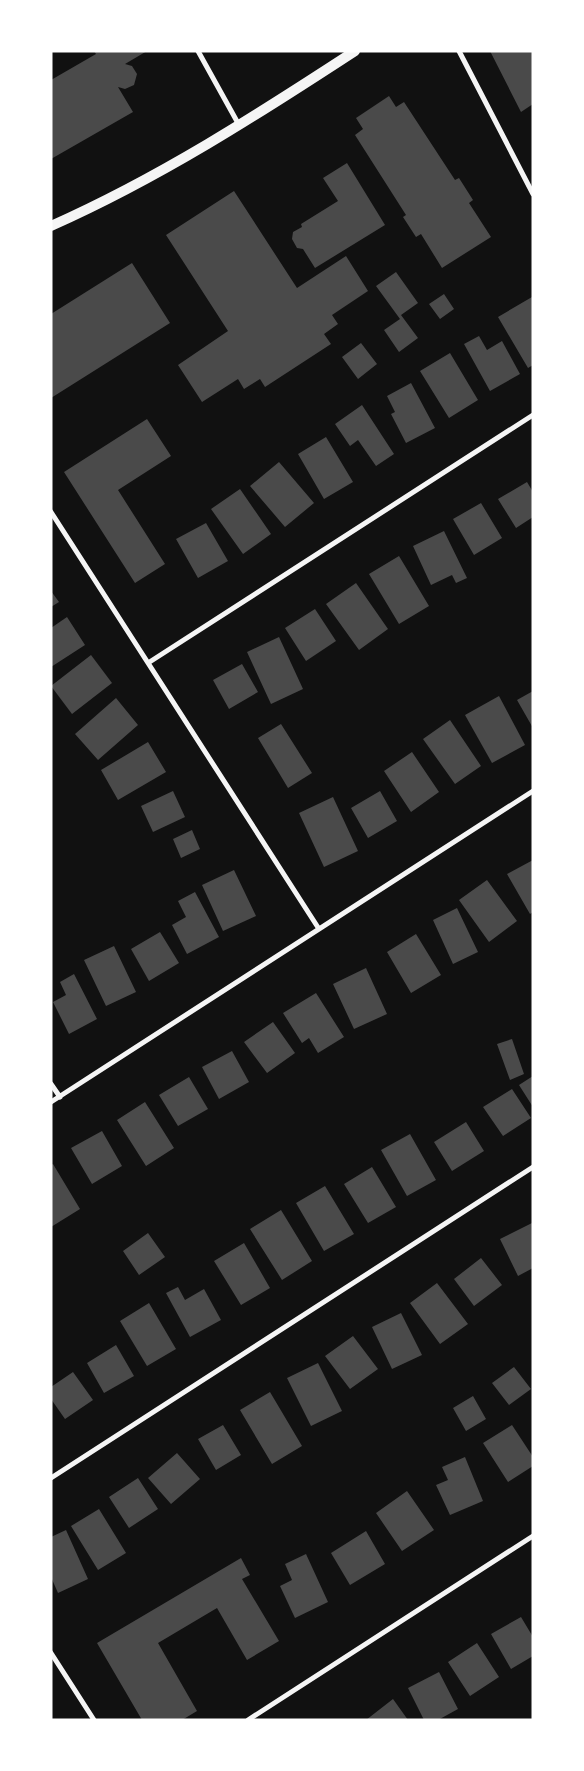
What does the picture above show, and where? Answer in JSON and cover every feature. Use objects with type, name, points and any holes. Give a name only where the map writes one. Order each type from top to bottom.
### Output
[{"type":"main road","points":[[51,226],[129,189],[240,126],[355,51]]},
{"type":"street","points":[[198,51],[240,126]]},
{"type":"street","points":[[459,51],[533,194]]},
{"type":"street","points":[[148,663],[533,415]]},
{"type":"street","points":[[51,512],[319,929]]},
{"type":"street","points":[[51,1102],[533,791]]},
{"type":"street","points":[[51,1084],[60,1097]]},
{"type":"street","points":[[51,1478],[533,1167]]},
{"type":"street","points":[[248,1720],[533,1536]]},
{"type":"street","points":[[51,1653],[94,1720]]},
{"type":"building","points":[[94,51],[147,51],[125,64],[132,66],[137,74],[134,85],[125,89],[118,87],[133,112],[51,159],[51,80],[96,54]]},
{"type":"building","points":[[490,51],[533,51],[533,104],[521,112]]},
{"type":"building","points":[[389,96],[396,107],[404,102],[455,180],[459,178],[473,200],[469,203],[491,237],[442,268],[421,234],[416,237],[403,217],[406,215],[355,135],[363,129],[356,118]]},
{"type":"building","points":[[347,163],[385,225],[315,268],[303,249],[297,248],[292,239],[293,232],[302,227],[301,224],[338,201],[323,178]]},
{"type":"building","points":[[234,191],[297,288],[346,256],[368,291],[332,315],[338,324],[324,334],[331,344],[265,387],[260,379],[244,389],[238,379],[202,402],[178,365],[228,331],[166,235]]},
{"type":"building","points":[[132,263],[170,323],[51,398],[51,314]]},
{"type":"building","points":[[396,272],[418,303],[401,315],[418,338],[399,352],[384,330],[400,319],[376,286]]},
{"type":"building","points":[[444,294],[454,309],[440,319],[429,304]]},
{"type":"building","points":[[532,297],[533,365],[528,368],[498,317]]},
{"type":"building","points":[[479,336],[487,350],[502,341],[520,374],[490,391],[464,344]]},
{"type":"building","points":[[361,343],[377,364],[358,379],[342,357]]},
{"type":"building","points":[[450,353],[478,400],[449,418],[420,371]]},
{"type":"building","points":[[411,383],[435,428],[406,443],[391,414],[395,412],[387,396]]},
{"type":"building","points":[[362,405],[394,454],[376,466],[358,440],[350,446],[335,424]]},
{"type":"building","points":[[147,419],[171,456],[118,490],[165,564],[135,583],[64,472]]},
{"type":"building","points":[[326,437],[353,482],[324,499],[298,454]]},
{"type":"building","points":[[279,462],[314,503],[285,527],[250,486]]},
{"type":"building","points":[[527,482],[533,492],[533,517],[516,528],[498,499]]},
{"type":"building","points":[[240,489],[271,534],[243,554],[211,509]]},
{"type":"building","points":[[481,503],[502,538],[474,555],[453,519]]},
{"type":"building","points":[[206,523],[228,561],[198,578],[176,539]]},
{"type":"building","points":[[444,531],[467,578],[456,583],[452,575],[431,585],[413,546]]},
{"type":"building","points":[[399,556],[429,606],[399,624],[369,574]]},
{"type":"building","points":[[356,583],[388,629],[359,650],[326,604]]},
{"type":"building","points":[[51,591],[59,602],[51,607]]},
{"type":"building","points":[[315,609],[336,641],[306,661],[285,628]]},
{"type":"building","points":[[67,617],[85,645],[51,667],[51,628]]},
{"type":"building","points":[[279,637],[303,689],[271,704],[247,652]]},
{"type":"building","points":[[91,655],[112,683],[72,714],[51,686]]},
{"type":"building","points":[[242,664],[258,692],[229,709],[213,680]]},
{"type":"building","points":[[533,691],[533,728],[517,700]]},
{"type":"building","points":[[499,696],[525,745],[492,763],[465,715]]},
{"type":"building","points":[[116,698],[138,725],[98,760],[75,734]]},
{"type":"building","points":[[450,720],[481,766],[455,784],[423,739]]},
{"type":"building","points":[[281,724],[312,773],[288,788],[258,738]]},
{"type":"building","points":[[148,742],[166,772],[118,800],[101,770]]},
{"type":"building","points":[[412,752],[439,792],[411,812],[384,771]]},
{"type":"building","points":[[173,791],[185,817],[153,832],[141,806]]},
{"type":"building","points":[[380,791],[397,821],[368,838],[351,808]]},
{"type":"building","points":[[333,797],[358,851],[324,867],[299,813]]},
{"type":"building","points":[[192,830],[200,849],[181,858],[173,839]]},
{"type":"building","points":[[533,860],[533,912],[530,914],[507,874]]},
{"type":"building","points":[[234,870],[256,916],[223,931],[202,885]]},
{"type":"building","points":[[487,880],[517,921],[489,942],[459,900]]},
{"type":"building","points":[[195,892],[219,937],[187,954],[172,925],[186,917],[178,901]]},
{"type":"building","points":[[457,908],[478,952],[453,964],[433,920]]},
{"type":"building","points":[[160,932],[179,963],[149,981],[131,949]]},
{"type":"building","points":[[416,934],[441,975],[411,993],[387,952]]},
{"type":"building","points":[[114,946],[136,992],[106,1006],[84,960]]},
{"type":"building","points":[[366,968],[387,1014],[354,1029],[333,984]]},
{"type":"building","points":[[74,974],[97,1019],[69,1034],[53,1002],[66,995],[60,982]]},
{"type":"building","points":[[316,993],[344,1037],[318,1053],[309,1038],[302,1043],[283,1013]]},
{"type":"building","points":[[273,1022],[295,1053],[267,1073],[244,1042]]},
{"type":"building","points":[[512,1039],[524,1074],[510,1080],[497,1044]]},
{"type":"building","points":[[232,1051],[249,1082],[219,1099],[202,1067]]},
{"type":"building","points":[[533,1076],[533,1107],[519,1085]]},
{"type":"building","points":[[189,1077],[208,1109],[178,1126],[159,1095]]},
{"type":"building","points":[[512,1089],[531,1118],[503,1136],[483,1107]]},
{"type":"building","points":[[145,1102],[174,1148],[146,1166],[117,1120]]},
{"type":"building","points":[[466,1122],[484,1151],[452,1171],[434,1142]]},
{"type":"building","points":[[102,1131],[122,1166],[92,1184],[71,1148]]},
{"type":"building","points":[[410,1134],[436,1180],[407,1196],[381,1150]]},
{"type":"building","points":[[53,1164],[80,1209],[51,1227],[51,1165]]},
{"type":"building","points":[[372,1167],[396,1207],[368,1223],[344,1184]]},
{"type":"building","points":[[325,1186],[354,1234],[324,1251],[296,1203]]},
{"type":"building","points":[[281,1210],[312,1261],[282,1280],[250,1229]]},
{"type":"building","points":[[532,1223],[533,1268],[518,1276],[500,1239]]},
{"type":"building","points":[[148,1233],[165,1257],[139,1275],[123,1251]]},
{"type":"building","points":[[244,1243],[270,1288],[241,1305],[214,1261]]},
{"type":"building","points":[[481,1258],[502,1285],[474,1306],[454,1279]]},
{"type":"building","points":[[437,1283],[468,1324],[440,1344],[410,1303]]},
{"type":"building","points":[[178,1287],[185,1300],[204,1289],[221,1320],[190,1337],[166,1293]]},
{"type":"building","points":[[149,1303],[176,1349],[147,1366],[120,1321]]},
{"type":"building","points":[[401,1313],[422,1355],[392,1369],[372,1327]]},
{"type":"building","points":[[353,1336],[378,1369],[350,1389],[325,1356]]},
{"type":"building","points":[[116,1345],[134,1376],[104,1393],[87,1363]]},
{"type":"building","points":[[318,1363],[342,1411],[311,1426],[287,1378]]},
{"type":"building","points":[[514,1367],[531,1389],[509,1405],[492,1383]]},
{"type":"building","points":[[73,1372],[93,1400],[65,1419],[51,1399],[51,1387]]},
{"type":"building","points":[[270,1392],[302,1446],[272,1464],[240,1410]]},
{"type":"building","points":[[473,1396],[486,1419],[466,1431],[453,1408]]},
{"type":"building","points":[[223,1425],[241,1455],[216,1470],[198,1439]]},
{"type":"building","points":[[512,1425],[533,1457],[533,1466],[508,1482],[483,1443]]},
{"type":"building","points":[[177,1453],[200,1479],[171,1504],[148,1478]]},
{"type":"building","points":[[465,1457],[483,1501],[450,1515],[436,1485],[448,1480],[442,1467]]},
{"type":"building","points":[[138,1478],[158,1509],[129,1528],[109,1497]]},
{"type":"building","points":[[407,1491],[434,1530],[402,1551],[376,1513]]},
{"type":"building","points":[[99,1509],[126,1553],[98,1570],[71,1526]]},
{"type":"building","points":[[66,1530],[88,1579],[58,1593],[51,1577],[51,1537]]},
{"type":"building","points":[[366,1531],[385,1564],[350,1585],[331,1553]]},
{"type":"building","points":[[306,1554],[328,1602],[295,1618],[280,1586],[292,1580],[285,1564]]},
{"type":"building","points":[[241,1558],[250,1575],[242,1579],[279,1641],[247,1660],[217,1608],[158,1643],[197,1711],[182,1720],[142,1720],[97,1643]]},
{"type":"building","points":[[521,1617],[533,1637],[533,1656],[511,1669],[491,1634]]},
{"type":"building","points":[[477,1643],[499,1677],[470,1696],[448,1662]]},
{"type":"building","points":[[439,1672],[458,1709],[438,1720],[424,1720],[408,1688]]},
{"type":"building","points":[[393,1699],[408,1720],[366,1720]]}]
